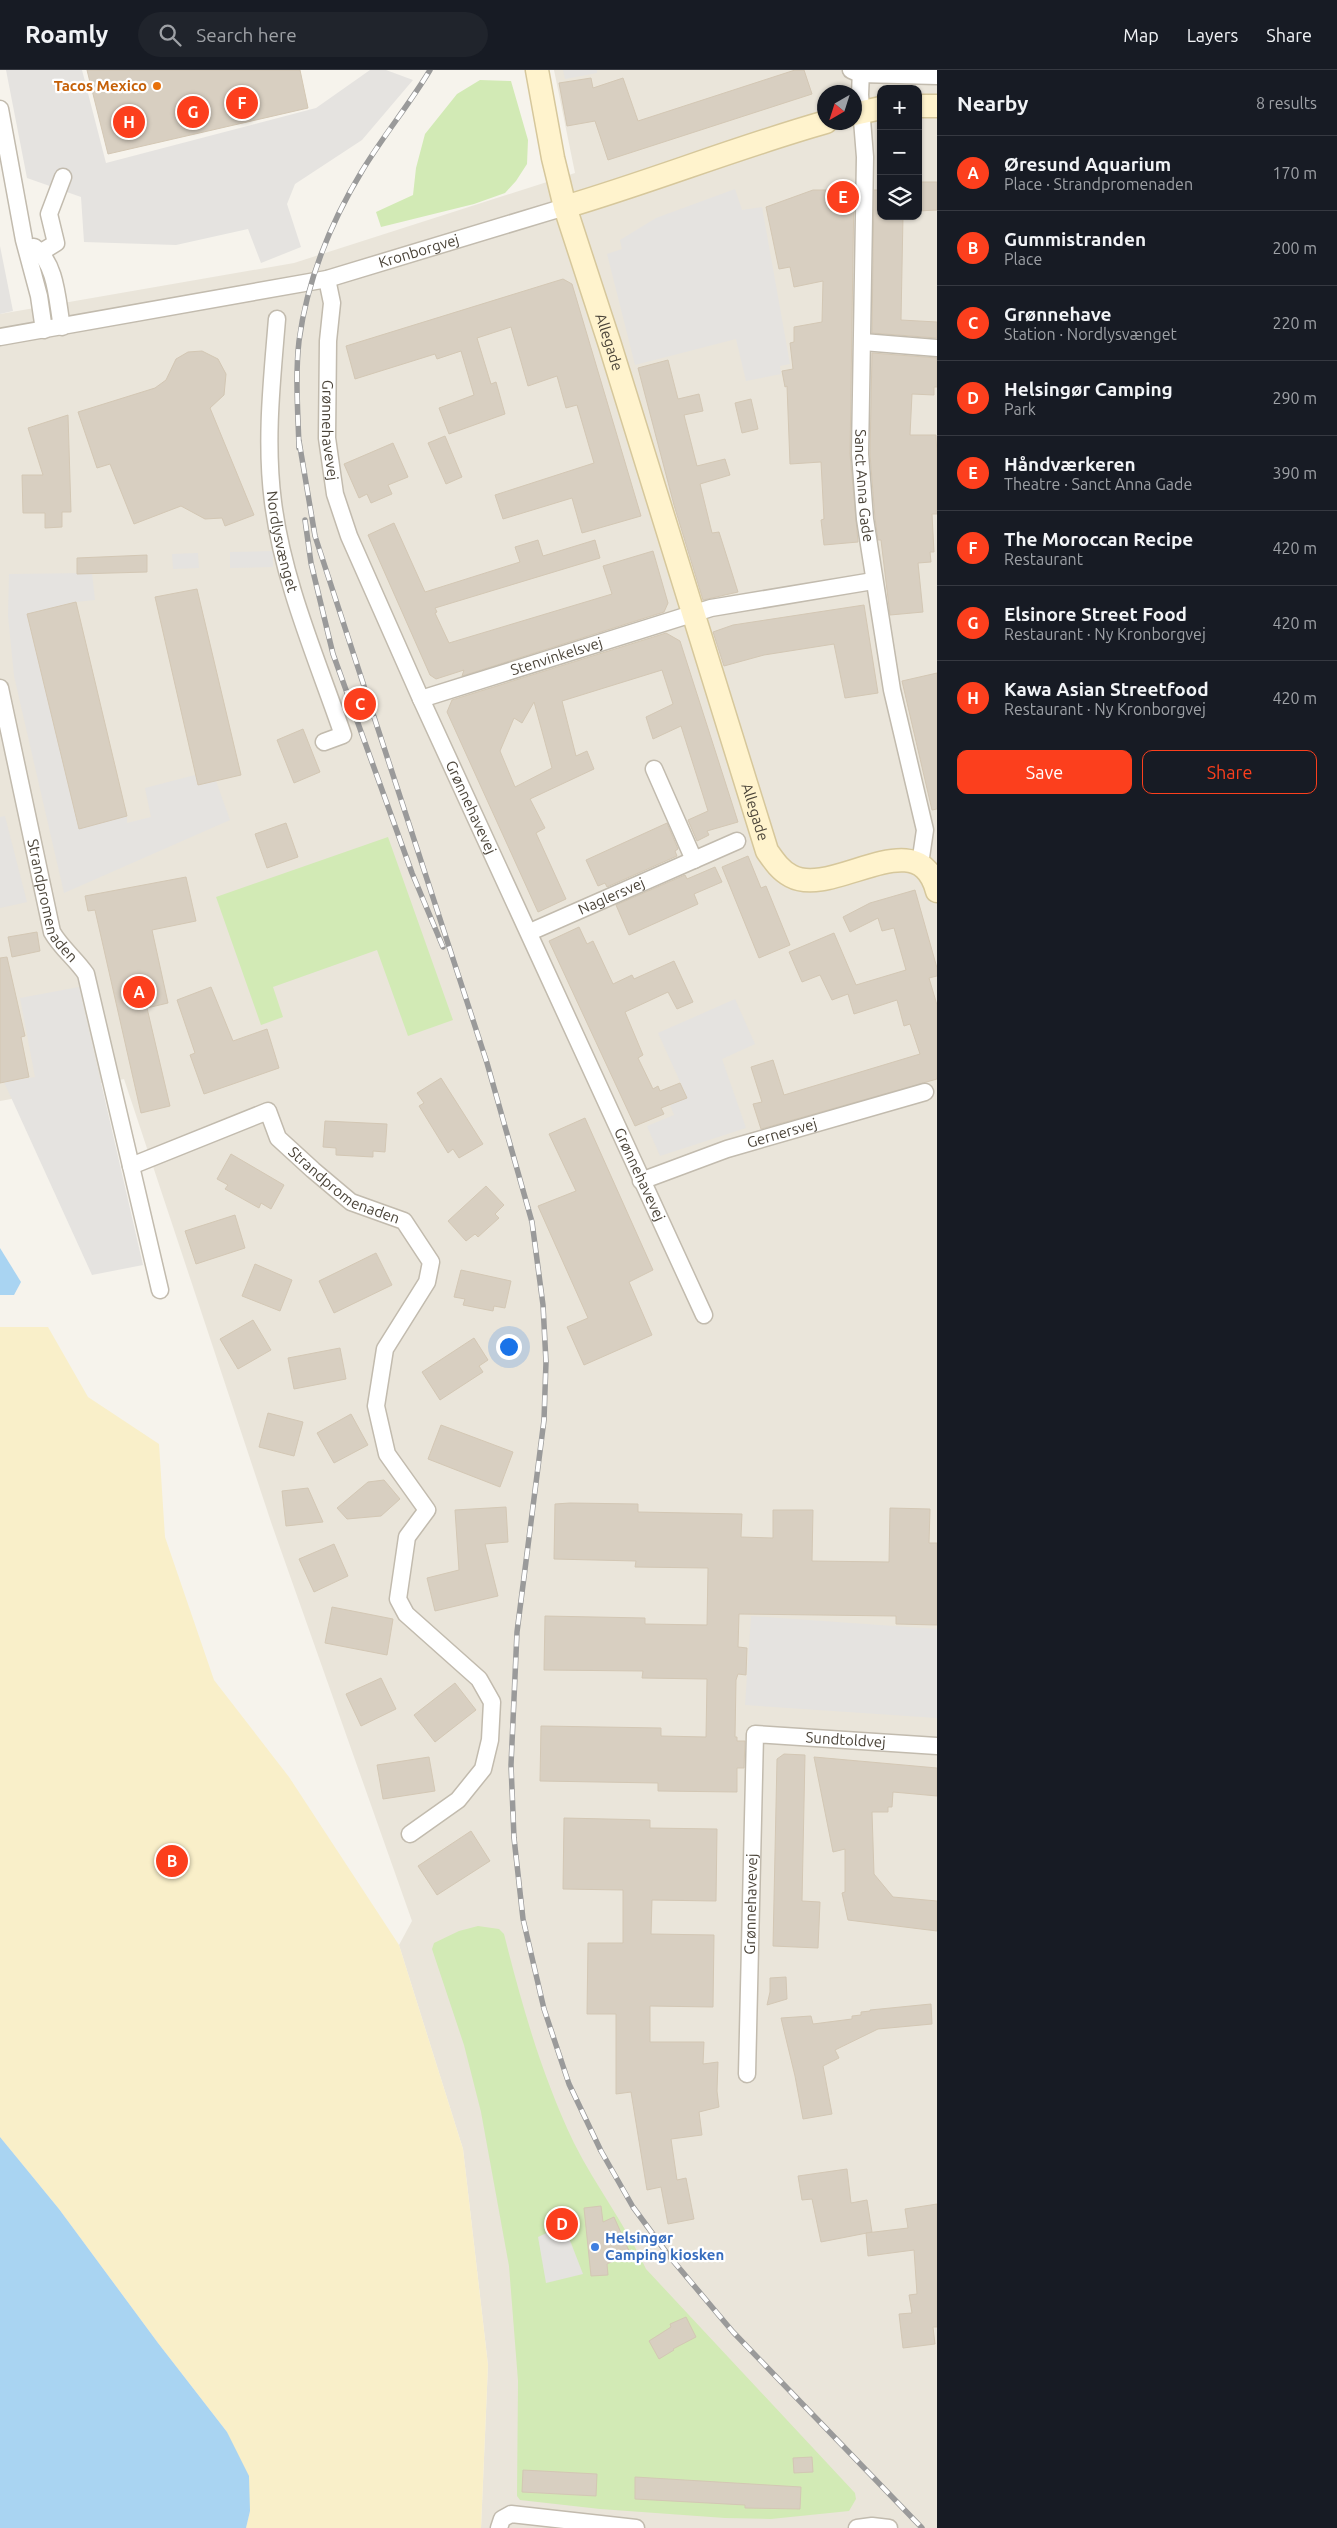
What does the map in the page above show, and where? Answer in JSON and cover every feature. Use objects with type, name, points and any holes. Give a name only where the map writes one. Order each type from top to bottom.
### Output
[{"type":"main road","name":"Allegade","points":[[537,70],[551,148],[565,207],[768,851],[778,867],[792,877],[811,881],[901,859],[920,864]]},
{"type":"main road","points":[[922,106],[937,106]]},
{"type":"main road","name":"Kronborgvej","points":[[565,207],[633,186],[770,138],[817,125]]},
{"type":"main road","points":[[920,864],[929,872],[937,891]]},
{"type":"street","points":[[857,71],[937,76]]},
{"type":"street","name":"Sanct Anna Gade","points":[[857,71],[865,112],[860,454],[865,520],[892,690],[925,830],[920,864]]},
{"type":"street","points":[[0,109],[23,236],[36,256],[53,276],[62,327]]},
{"type":"street","points":[[36,256],[56,243],[49,214],[63,177]]},
{"type":"street","name":"Kronborgvej","points":[[0,337],[328,279],[565,207]]},
{"type":"street","points":[[36,256],[44,330]]},
{"type":"street","name":"Grønnehavevej","points":[[328,279],[332,303],[328,341],[327,438],[335,494],[349,536],[421,699],[530,932],[641,1181],[704,1315]]},
{"type":"street","name":"Nordlysvænget","points":[[277,319],[269,419],[272,500],[279,542],[343,735],[324,742]]},
{"type":"street","points":[[863,342],[937,348]]},
{"type":"street","points":[[692,613],[711,608],[874,582]]},
{"type":"street","name":"Stenvinkelsvej","points":[[421,699],[692,613]]},
{"type":"street","name":"Strandpromenaden","points":[[0,688],[52,932],[60,946],[76,960],[86,974],[160,1290]]},
{"type":"street","points":[[654,769],[694,860]]},
{"type":"street","name":"Naglersvej","points":[[530,932],[737,841]]},
{"type":"street","name":"Gernersvej","points":[[641,1181],[727,1149],[925,1092]]},
{"type":"street","name":"Strandpromenaden","points":[[131,1166],[268,1111],[278,1138],[351,1202],[404,1221],[431,1262],[428,1282],[385,1349],[376,1406],[387,1454],[427,1510],[407,1537],[398,1599],[406,1614],[480,1679],[492,1702],[490,1740],[483,1769],[458,1800],[410,1834]]},
{"type":"street","name":"Grønnehavevej","points":[[747,2074],[755,1734]]},
{"type":"street","name":"Sundtoldvej","points":[[755,1734],[937,1746]]},
{"type":"street","points":[[499,2528],[502,2519],[511,2514],[636,2528]]},
{"type":"street","points":[[857,2528],[872,2526],[889,2528]]},
{"type":"shaded area","points":[[6,70],[82,70],[106,163],[316,108],[370,70],[386,70],[413,80],[362,140],[295,184],[287,204],[301,247],[261,263],[248,229],[176,245],[84,242],[81,197],[27,178]]},
{"type":"shaded area","points":[[554,70],[937,70],[937,2528],[481,2528],[488,2365],[463,2149],[399,1945],[412,1921],[272,1525],[124,1079],[0,1101],[0,314],[294,263],[575,173]]},
{"type":"shaded area","points":[[563,70],[597,70],[597,73],[565,79]]},
{"type":"shaded area","points":[[735,189],[742,210],[762,207],[790,364],[780,366],[781,374],[746,381],[736,339],[635,365],[607,254],[622,249],[620,240],[656,218]]},
{"type":"shaded area","points":[[0,246],[13,311],[0,314]]},
{"type":"shaded area","points":[[273,551],[273,567],[230,568],[230,552]]},
{"type":"shaded area","points":[[198,553],[199,568],[173,569],[172,554]]},
{"type":"shaded area","points":[[92,573],[95,600],[76,602],[27,614],[79,828],[127,816],[127,823],[151,817],[145,788],[195,775],[198,785],[216,781],[230,820],[64,893],[14,676],[8,616],[9,574]]},
{"type":"shaded area","points":[[5,816],[27,902],[0,908],[0,817]]},
{"type":"shaded area","points":[[79,987],[143,1265],[92,1275],[4,1082],[35,1077],[20,998]]},
{"type":"shaded area","points":[[735,999],[755,1044],[722,1059],[746,1128],[660,1156],[647,1126],[674,1115],[670,1105],[687,1097],[658,1033]]},
{"type":"shaded area","points":[[751,1616],[937,1629],[937,1718],[745,1705]]},
{"type":"shaded area","points":[[564,2225],[583,2274],[546,2283],[538,2237]]},
{"type":"green space","points":[[480,80],[511,81],[528,140],[527,164],[516,181],[505,193],[474,204],[381,227],[376,212],[413,195],[416,168],[425,134],[457,94]]},
{"type":"green space","points":[[388,837],[453,1020],[408,1036],[377,950],[273,987],[283,1017],[261,1025],[216,897]]},
{"type":"green space","points":[[478,1926],[499,1929],[504,1934],[534,2040],[563,2118],[574,2143],[646,2269],[855,2493],[856,2499],[849,2511],[771,2519],[725,2518],[600,2509],[520,2500],[517,2496],[518,2381],[509,2266],[481,2112],[464,2045],[432,1949],[434,1943],[459,1931]]},
{"type":"sand","points":[[0,1327],[48,1327],[88,1397],[159,1444],[165,1537],[214,1680],[289,1777],[399,1945],[463,2149],[488,2365],[481,2528],[246,2528],[250,2511],[227,2432],[158,2343],[59,2209],[0,2137]]},
{"type":"water","points":[[0,1248],[21,1282],[14,1295],[0,1295]]},
{"type":"water","points":[[0,2137],[59,2209],[158,2343],[227,2432],[249,2476],[250,2511],[246,2528],[0,2528]]},
{"type":"building","points":[[87,70],[300,70],[308,108],[108,154]]},
{"type":"building","points":[[795,70],[804,70],[812,94],[608,160],[595,121],[567,126],[559,83],[591,78],[593,88],[623,78],[638,121]]},
{"type":"building","points":[[922,182],[937,182],[937,210],[922,211]]},
{"type":"building","points":[[813,190],[854,190],[850,454],[858,542],[824,545],[821,520],[824,519],[821,462],[790,464],[787,386],[785,387],[782,371],[793,369],[790,343],[794,342],[794,327],[822,322],[823,281],[794,287],[790,267],[779,269],[766,207]]},
{"type":"building","points":[[874,190],[877,190],[877,220],[903,220],[901,320],[937,322],[937,338],[872,333]]},
{"type":"building","points":[[563,279],[572,284],[641,516],[582,533],[572,498],[503,519],[495,495],[594,463],[577,405],[566,408],[557,376],[528,386],[511,327],[477,338],[491,384],[496,382],[505,414],[449,434],[439,408],[474,395],[461,351],[437,359],[435,354],[355,379],[346,346]]},
{"type":"building","points":[[202,351],[218,359],[226,374],[224,395],[210,408],[254,515],[225,526],[222,518],[205,519],[181,506],[134,524],[110,464],[97,468],[78,412],[155,388],[166,380],[176,359],[188,352]]},
{"type":"building","points":[[872,353],[937,358],[937,387],[934,387],[934,395],[912,394],[910,435],[936,435],[937,514],[932,514],[934,552],[930,552],[931,562],[918,563],[923,612],[890,615],[881,540],[878,540],[875,518],[870,454]]},
{"type":"building","points":[[668,360],[678,399],[699,394],[703,411],[684,415],[697,466],[725,459],[730,475],[700,484],[712,533],[719,532],[738,592],[703,600],[674,505],[638,368]]},
{"type":"building","points":[[751,399],[758,429],[742,433],[735,403]]},
{"type":"building","points":[[68,415],[71,512],[62,512],[62,527],[45,528],[45,513],[23,513],[22,475],[43,475],[28,428]]},
{"type":"building","points":[[445,436],[462,477],[446,484],[428,443]]},
{"type":"building","points":[[393,443],[408,477],[388,485],[392,494],[371,503],[367,494],[359,498],[344,464]]},
{"type":"building","points":[[394,523],[425,592],[520,562],[515,547],[538,540],[543,556],[595,540],[600,558],[435,608],[437,612],[435,613],[449,643],[612,594],[603,566],[653,551],[668,603],[664,612],[462,676],[464,670],[436,679],[430,675],[368,535]]},
{"type":"building","points":[[147,555],[147,572],[77,574],[77,558]]},
{"type":"building","points":[[197,589],[241,775],[198,785],[155,597]]},
{"type":"building","points":[[76,602],[127,816],[79,829],[27,614]]},
{"type":"building","points":[[864,605],[878,693],[845,698],[834,644],[764,655],[724,666],[713,632],[733,625]]},
{"type":"building","points":[[666,633],[680,641],[738,822],[707,831],[709,835],[697,841],[688,820],[708,811],[681,726],[653,739],[646,717],[673,704],[662,670],[562,701],[576,756],[587,751],[594,769],[530,799],[545,828],[536,833],[566,899],[538,912],[447,712],[452,700]],"holes":[[[534,702],[552,768],[515,787],[500,751],[514,718],[522,723]]]},
{"type":"building","points":[[937,673],[937,809],[932,810],[902,681]]},
{"type":"building","points":[[303,729],[320,772],[294,783],[277,740]]},
{"type":"building","points":[[286,823],[298,857],[267,868],[255,834]]},
{"type":"building","points":[[667,823],[678,849],[675,851],[677,856],[607,887],[605,883],[598,886],[586,860]]},
{"type":"building","points":[[748,856],[761,888],[766,886],[790,945],[759,958],[722,867]]},
{"type":"building","points":[[715,867],[722,882],[694,894],[698,904],[629,935],[616,905],[685,875],[687,879]]},
{"type":"building","points":[[186,877],[196,921],[152,930],[168,1003],[147,1008],[170,1106],[141,1113],[95,910],[88,911],[85,896]]},
{"type":"building","points":[[915,890],[937,968],[937,976],[929,978],[937,1005],[937,1079],[761,1129],[753,1104],[762,1102],[751,1067],[773,1060],[784,1095],[920,1054],[910,1024],[904,1026],[897,1000],[854,1014],[848,994],[832,1000],[820,975],[802,982],[789,952],[834,933],[856,985],[906,970],[894,928],[882,931],[878,918],[850,932],[843,917],[870,903]]},
{"type":"building","points":[[579,927],[587,944],[593,941],[613,984],[632,975],[634,979],[674,961],[693,1002],[677,1009],[668,992],[625,1012],[643,1055],[638,1058],[653,1089],[658,1086],[660,1091],[680,1083],[687,1098],[661,1108],[664,1114],[635,1126],[549,941]]},
{"type":"building","points":[[37,932],[40,951],[12,957],[8,937]]},
{"type":"building","points":[[7,957],[25,1036],[21,1037],[29,1077],[0,1083],[0,958]]},
{"type":"building","points":[[211,987],[233,1041],[267,1029],[279,1068],[204,1094],[190,1055],[195,1053],[177,1000]]},
{"type":"building","points":[[441,1078],[483,1144],[459,1158],[453,1149],[448,1153],[419,1106],[424,1103],[417,1093]]},
{"type":"building","points":[[585,1118],[653,1270],[629,1282],[652,1335],[584,1365],[567,1327],[588,1318],[538,1206],[576,1191],[549,1134]]},
{"type":"building","points":[[325,1121],[387,1124],[385,1152],[373,1151],[373,1157],[336,1155],[336,1148],[323,1147]]},
{"type":"building","points":[[231,1154],[284,1185],[271,1209],[261,1203],[259,1208],[225,1189],[228,1185],[217,1179]]},
{"type":"building","points":[[486,1186],[504,1205],[495,1214],[499,1218],[478,1237],[475,1234],[466,1241],[448,1221]]},
{"type":"building","points":[[235,1215],[245,1248],[196,1264],[185,1231]]},
{"type":"building","points":[[376,1253],[392,1285],[334,1313],[319,1281]]},
{"type":"building","points":[[255,1264],[292,1280],[280,1311],[242,1296]]},
{"type":"building","points":[[461,1270],[511,1281],[505,1308],[494,1306],[493,1311],[463,1305],[465,1299],[454,1297]]},
{"type":"building","points":[[253,1320],[271,1350],[238,1369],[220,1339]]},
{"type":"building","points":[[474,1338],[488,1360],[479,1366],[483,1372],[440,1400],[422,1372]]},
{"type":"building","points":[[340,1348],[346,1379],[294,1389],[288,1358]]},
{"type":"building","points":[[268,1413],[303,1422],[294,1456],[259,1447]]},
{"type":"building","points":[[351,1414],[368,1445],[334,1463],[317,1433]]},
{"type":"building","points":[[441,1425],[513,1452],[500,1487],[428,1459]]},
{"type":"building","points":[[384,1480],[400,1499],[381,1516],[347,1519],[337,1508],[368,1482]]},
{"type":"building","points":[[308,1488],[323,1522],[286,1526],[282,1491]]},
{"type":"building","points":[[555,1504],[638,1504],[638,1512],[742,1514],[741,1537],[773,1538],[773,1510],[813,1510],[812,1561],[889,1562],[890,1508],[930,1509],[929,1543],[937,1543],[937,1625],[896,1624],[896,1616],[739,1614],[738,1647],[747,1648],[746,1675],[738,1674],[736,1680],[735,1737],[737,1737],[737,1741],[745,1741],[744,1768],[737,1768],[737,1792],[658,1791],[658,1783],[540,1781],[541,1726],[661,1728],[661,1736],[706,1737],[707,1679],[642,1678],[643,1671],[544,1670],[545,1616],[645,1618],[645,1624],[707,1625],[708,1568],[635,1567],[636,1561],[554,1559]]},
{"type":"building","points":[[506,1507],[508,1542],[485,1544],[498,1596],[435,1611],[427,1578],[459,1570],[455,1510]]},
{"type":"building","points":[[334,1544],[348,1576],[314,1592],[299,1559]]},
{"type":"building","points":[[332,1607],[393,1619],[387,1655],[325,1643]]},
{"type":"building","points":[[381,1678],[396,1709],[361,1726],[346,1694]]},
{"type":"building","points":[[455,1683],[476,1710],[435,1742],[414,1715]]},
{"type":"building","points":[[784,1754],[805,1755],[802,1901],[820,1902],[818,1948],[773,1946],[777,1759]]},
{"type":"building","points":[[429,1757],[435,1791],[383,1799],[377,1765]]},
{"type":"building","points":[[814,1757],[937,1768],[937,1796],[893,1792],[892,1807],[888,1807],[888,1812],[872,1812],[874,1874],[893,1897],[937,1901],[937,1931],[848,1920],[842,1893],[845,1892],[845,1849],[833,1852]]},
{"type":"building","points":[[564,1818],[650,1820],[650,1828],[717,1829],[716,1901],[652,1900],[651,1934],[714,1935],[713,2007],[650,2006],[650,2042],[704,2042],[703,2064],[718,2062],[717,2091],[719,2107],[699,2112],[702,2135],[671,2139],[677,2180],[686,2178],[694,2219],[668,2224],[661,2187],[647,2190],[631,2092],[616,2094],[616,2014],[587,2014],[588,1943],[623,1943],[623,1890],[563,1889]]},
{"type":"building","points":[[471,1831],[490,1861],[437,1895],[418,1866]]},
{"type":"building","points":[[786,1977],[787,1999],[767,2005],[770,1992],[770,1978]]},
{"type":"building","points":[[931,2004],[932,2024],[878,2029],[835,2050],[839,2058],[823,2066],[832,2114],[803,2119],[781,2018],[811,2016],[813,2024],[852,2019],[852,2016],[861,2015],[861,2012],[870,2010]]},
{"type":"building","points":[[847,2169],[851,2203],[867,2200],[872,2232],[821,2242],[812,2199],[802,2200],[798,2176]]},
{"type":"building","points":[[937,2204],[937,2327],[933,2327],[935,2344],[903,2348],[899,2314],[912,2313],[909,2295],[917,2294],[914,2250],[868,2256],[866,2233],[908,2228],[905,2209]]},
{"type":"building","points":[[601,2206],[603,2222],[614,2217],[630,2253],[607,2264],[608,2275],[591,2276],[584,2208]]},
{"type":"building","points":[[686,2317],[696,2337],[659,2359],[649,2341],[671,2327],[670,2324]]},
{"type":"building","points":[[812,2457],[813,2472],[794,2473],[793,2458]]},
{"type":"building","points":[[523,2470],[597,2474],[596,2496],[522,2492]]},
{"type":"building","points":[[635,2477],[801,2487],[800,2509],[745,2508],[745,2505],[635,2499]]},
{"type":"railway","points":[[299,448],[297,394],[299,341],[314,274],[331,231],[351,190],[370,158],[430,70]]},
{"type":"railway","points":[[299,441],[315,536],[487,1063],[532,1222],[543,1305],[546,1362],[544,1420],[517,1632],[511,1765],[514,1838],[523,1919],[544,2009],[569,2084],[601,2151],[633,2207],[669,2256],[733,2332],[922,2528]]},
{"type":"railway","points":[[305,520],[311,563],[333,654],[412,873],[443,947]]},
{"type":"place","name":"Tacos Mexico","points":[[157,86]]},
{"type":"place","name":"The Moroccan Recipe","points":[[242,103]]},
{"type":"place","name":"Elsinore Street Food","points":[[193,112]]},
{"type":"place","name":"Kawa Asian Streetfood","points":[[129,122]]},
{"type":"place","name":"Håndværkeren","points":[[843,197]]},
{"type":"place","name":"Grønnehave","points":[[360,704]]},
{"type":"place","name":"Øresund Aquarium","points":[[139,992]]},
{"type":"place","name":"Gummistranden","points":[[172,1861]]},
{"type":"place","name":"Helsingør Camping","points":[[562,2224]]},
{"type":"place","name":"Helsingør Camping kiosken","points":[[595,2247]]}]
